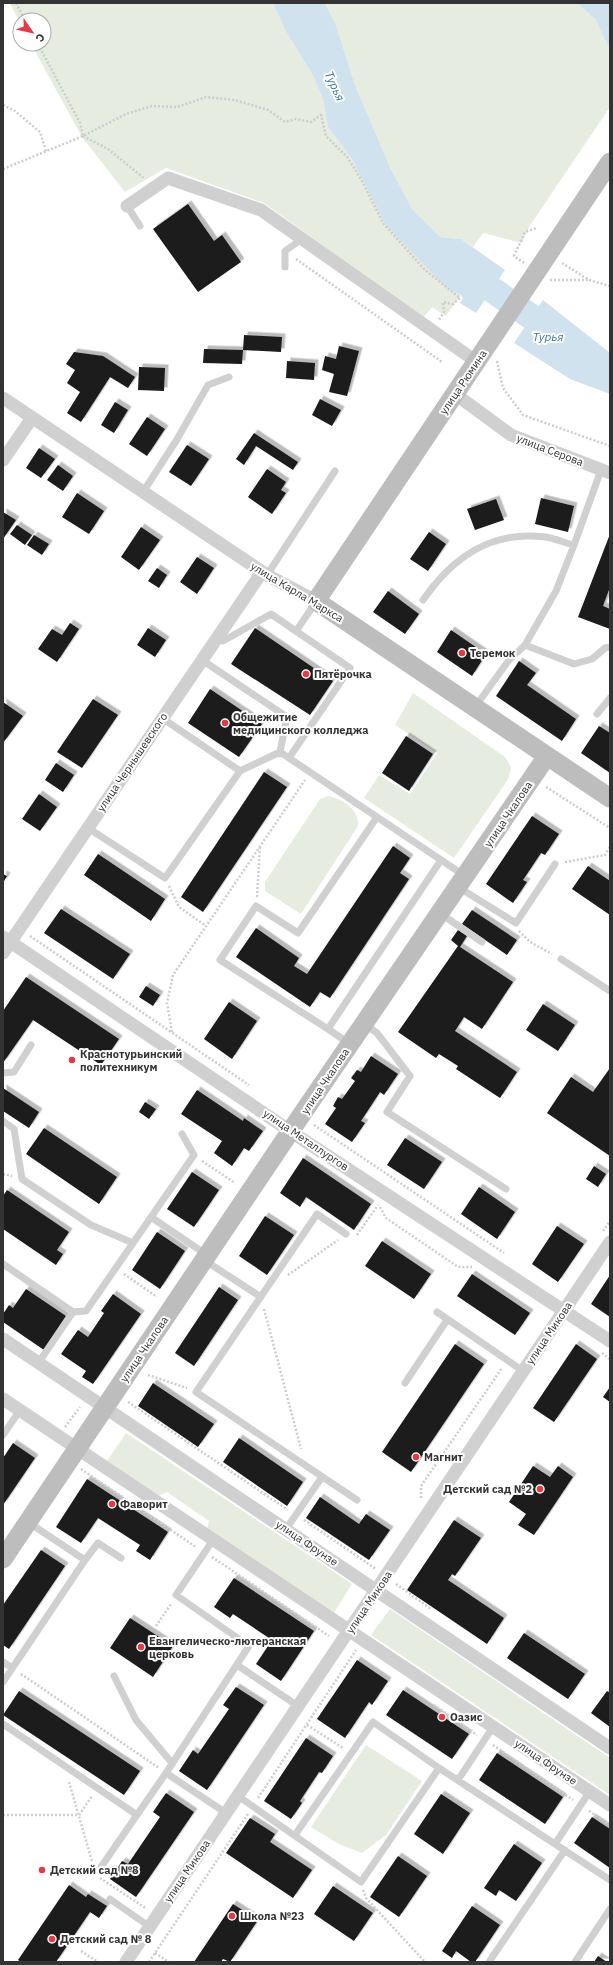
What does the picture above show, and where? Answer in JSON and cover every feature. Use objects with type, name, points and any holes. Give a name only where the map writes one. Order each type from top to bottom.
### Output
[{"type":"main road","name":"улица Рюмина","points":[[316,601],[610,162]]},
{"type":"main road","name":"улица Карла Маркса","points":[[316,601],[610,798]]},
{"type":"main road","name":"улица Чкалова","points":[[73,1455],[295,1124],[547,756]]},
{"type":"main road","points":[[3,1558],[73,1455]]},
{"type":"street","points":[[127,206],[168,178],[261,210],[477,362]]},
{"type":"street","name":"улица Серова","points":[[455,394],[511,436],[606,471]]},
{"type":"street","name":"улица Карла Маркса","points":[[3,398],[265,574],[316,601]]},
{"type":"street","points":[[3,460],[32,418]]},
{"type":"street","name":"улица Чернышевского","points":[[5,944],[88,828],[217,637],[265,574]]},
{"type":"street","name":"улица Металлургов","points":[[5,944],[295,1124],[610,1341]]},
{"type":"street","name":"улица Микова","points":[[126,1962],[610,1242]]},
{"type":"street","name":"улица Фрунзе","points":[[3,1339],[88,1396],[110,1400],[286,1529],[610,1748]]},
{"type":"street","name":"улица Фрунзе","points":[[3,1399],[58,1436],[73,1455],[213,1540],[610,1805]]},
{"type":"lane","points":[[127,206],[140,226]]},
{"type":"lane","points":[[285,267],[285,251],[302,239]]},
{"type":"lane","points":[[143,492],[176,441],[208,385],[229,377]]},
{"type":"lane","points":[[265,574],[335,471]]},
{"type":"lane","points":[[475,708],[509,660],[525,645],[556,591],[606,471]]},
{"type":"lane","points":[[423,600],[448,568],[472,550],[494,542],[517,537],[545,537],[574,545]]},
{"type":"lane","points":[[296,631],[316,601]]},
{"type":"lane","points":[[217,637],[223,641],[271,614],[350,668],[289,758]]},
{"type":"lane","points":[[525,645],[574,664],[592,660],[605,648],[610,647]]},
{"type":"lane","points":[[202,660],[287,717],[280,752]]},
{"type":"lane","points":[[598,714],[610,698]]},
{"type":"lane","points":[[162,718],[240,770]]},
{"type":"lane","points":[[280,752],[441,860],[462,881],[516,923],[554,864]]},
{"type":"lane","points":[[88,828],[165,878],[240,770],[280,752]]},
{"type":"lane","points":[[350,1044],[220,960],[256,906],[298,933],[377,817]]},
{"type":"lane","points":[[328,1029],[441,860]]},
{"type":"lane","points":[[440,913],[482,942]]},
{"type":"lane","points":[[561,959],[610,991]]},
{"type":"lane","points":[[364,1024],[377,1033],[410,1076],[387,1112],[506,1189]]},
{"type":"lane","points":[[3,1072],[14,1072],[31,1045]]},
{"type":"lane","points":[[3,1121],[14,1129],[22,1179],[91,1225],[133,1243]]},
{"type":"lane","points":[[3,1264],[73,1312],[86,1311],[194,1155],[182,1134]]},
{"type":"lane","points":[[346,1234],[317,1214],[196,1392],[356,1500]]},
{"type":"lane","points":[[151,1217],[262,1295]]},
{"type":"lane","points":[[39,1362],[73,1312]]},
{"type":"lane","points":[[437,1312],[523,1371]]},
{"type":"lane","points":[[405,1383],[447,1320]]},
{"type":"lane","points":[[3,1435],[20,1410]]},
{"type":"lane","points":[[286,1529],[322,1477]]},
{"type":"lane","points":[[28,1522],[85,1560]]},
{"type":"lane","points":[[101,1867],[166,1773],[250,1646],[176,1595],[213,1540]]},
{"type":"lane","points":[[3,1682],[98,1543],[121,1558]]},
{"type":"lane","points":[[3,1662],[12,1668]]},
{"type":"lane","points":[[237,1665],[298,1706]]},
{"type":"lane","points":[[114,1676],[136,1720],[172,1763]]},
{"type":"lane","points":[[295,1835],[373,1722],[439,1768],[610,1880]]},
{"type":"lane","points":[[3,1724],[137,1815]]},
{"type":"lane","points":[[458,1780],[493,1727]]},
{"type":"lane","points":[[238,1796],[361,1882],[439,1768]]},
{"type":"lane","points":[[166,1773],[226,1814]]},
{"type":"lane","points":[[555,1844],[590,1792]]},
{"type":"lane","points":[[489,1962],[564,1850]]},
{"type":"lane","points":[[110,1899],[150,1927]]},
{"type":"lane","points":[[575,1962],[610,1909]]},
{"type":"path","points":[[16,3],[21,12]]},
{"type":"path","points":[[42,52],[80,123],[83,136],[108,149],[142,176],[154,188]]},
{"type":"path","points":[[3,169],[83,136],[126,114],[152,106],[177,107],[206,97],[236,100],[268,110],[285,122],[296,119],[311,122],[321,115],[326,136],[348,158],[362,181],[382,224],[425,270],[460,298],[453,304],[444,302],[444,312]]},
{"type":"path","points":[[3,105],[15,112],[40,132],[46,151]]},
{"type":"path","points":[[514,256],[525,232],[537,228]]},
{"type":"path","points":[[285,251],[442,362]]},
{"type":"path","points":[[562,263],[589,280],[610,286]]},
{"type":"path","points":[[496,360],[503,388],[524,415],[610,446]]},
{"type":"path","points":[[172,1032],[167,1003],[173,975],[310,772]]},
{"type":"path","points":[[544,785],[610,828]]},
{"type":"path","points":[[256,906],[260,846]]},
{"type":"path","points":[[554,864],[605,854],[610,847]]},
{"type":"path","points":[[606,853],[610,855]]},
{"type":"path","points":[[165,878],[179,908],[206,926]]},
{"type":"path","points":[[516,923],[519,931],[530,942],[561,959]]},
{"type":"path","points":[[25,932],[255,1089]]},
{"type":"path","points":[[295,1124],[315,1126],[510,1258]]},
{"type":"path","points":[[194,1155],[235,1183]]},
{"type":"path","points":[[372,1200],[378,1204],[386,1218],[458,1267],[474,1267]]},
{"type":"path","points":[[305,1465],[262,1295],[346,1234],[356,1236],[378,1204]]},
{"type":"path","points":[[116,1268],[158,1297]]},
{"type":"path","points":[[597,1350],[610,1359]]},
{"type":"path","points":[[148,1375],[196,1392]]},
{"type":"path","points":[[58,1436],[88,1396]]},
{"type":"path","points":[[110,1400],[296,1514],[386,1576],[405,1592],[437,1614]]},
{"type":"path","points":[[73,1455],[205,1552],[355,1652]]},
{"type":"path","points":[[156,1626],[176,1595]]},
{"type":"path","points":[[12,1668],[166,1773]]},
{"type":"path","points":[[433,1704],[610,1825]]},
{"type":"path","points":[[307,1725],[351,1754]]},
{"type":"path","points":[[64,1765],[96,1875],[149,1911]]},
{"type":"path","points":[[78,1815],[98,1788]]},
{"type":"path","points":[[3,1815],[78,1815]]},
{"type":"path","points":[[96,1875],[101,1867]]},
{"type":"path","points":[[361,1882],[366,1898],[425,1962]]},
{"type":"path","points":[[81,1951],[98,1962]]},
{"type":"path","points":[[155,1953],[169,1962]]},
{"type":"shaded area","points":[[10,3],[273,3],[285,30],[314,77],[323,99],[328,127],[352,159],[364,180],[412,252],[445,287],[461,295],[446,316],[432,307],[423,318],[264,203],[166,168],[125,192],[82,137],[35,52],[52,52],[52,12],[14,12]]},
{"type":"shaded area","points":[[325,3],[577,3],[595,19],[610,50],[610,107],[529,227],[522,243],[483,233],[473,247],[461,239],[440,237],[412,209],[390,167],[355,85],[336,25]]},
{"type":"shaded area","points":[[413,693],[505,757],[511,767],[509,778],[454,858],[364,798],[379,775],[410,794],[437,753],[395,725]]},
{"type":"shaded area","points":[[330,796],[350,806],[358,820],[358,826],[301,914],[265,891],[265,882],[320,799]]},
{"type":"shaded area","points":[[126,1433],[352,1584],[332,1616],[207,1529],[209,1521],[167,1492],[158,1496],[107,1461]]},
{"type":"shaded area","points":[[390,1609],[610,1758],[610,1795],[371,1635]]},
{"type":"shaded area","points":[[366,1745],[422,1781],[386,1835],[362,1853],[339,1844],[311,1827]]},
{"type":"water","points":[[273,3],[325,3],[336,25],[355,85],[390,167],[412,209],[440,237],[461,239],[505,270],[476,313],[460,303],[463,298],[461,295],[445,287],[386,225],[352,159],[328,127],[323,99],[314,77],[285,30]]},
{"type":"water","points":[[577,3],[609,3],[610,50],[595,19]]},
{"type":"water","name":"Турья","points":[[543,300],[610,353],[610,394],[570,379],[514,343]]},
{"type":"building","points":[[188,204],[214,241],[222,235],[241,262],[198,292],[153,229]]},
{"type":"building","points":[[244,335],[282,337],[281,352],[243,350]]},
{"type":"building","points":[[339,346],[359,351],[347,396],[329,392],[334,374],[322,370],[325,356],[336,359]]},
{"type":"building","points":[[204,349],[243,350],[242,364],[203,363]]},
{"type":"building","points":[[74,352],[103,356],[135,377],[128,388],[110,377],[81,422],[67,413],[80,392],[67,383],[75,370],[66,364]]},
{"type":"building","points":[[287,361],[315,363],[314,380],[286,378]]},
{"type":"building","points":[[139,367],[165,368],[164,391],[138,390]]},
{"type":"building","points":[[320,399],[341,410],[332,426],[312,415]]},
{"type":"building","points":[[115,402],[128,410],[114,433],[101,425]]},
{"type":"building","points":[[147,417],[165,429],[147,456],[129,444]]},
{"type":"building","points":[[254,433],[298,462],[293,470],[256,446],[244,465],[236,459]]},
{"type":"building","points":[[187,445],[209,459],[191,486],[169,472]]},
{"type":"building","points":[[39,448],[55,459],[41,478],[26,468]]},
{"type":"building","points":[[58,465],[73,476],[63,491],[47,480]]},
{"type":"building","points":[[267,469],[286,482],[281,490],[286,493],[272,514],[248,497]]},
{"type":"building","points":[[77,493],[104,511],[89,534],[62,517]]},
{"type":"building","points":[[541,498],[574,506],[568,532],[535,524]]},
{"type":"building","points":[[496,499],[504,520],[475,530],[467,509]]},
{"type":"building","points":[[3,512],[16,520],[3,539]]},
{"type":"building","points":[[17,525],[32,535],[25,545],[10,534]]},
{"type":"building","points":[[141,527],[160,540],[139,570],[121,557]]},
{"type":"building","points":[[429,532],[446,544],[428,571],[410,559]]},
{"type":"building","points":[[610,534],[610,587],[603,606],[610,609],[610,629],[578,617]]},
{"type":"building","points":[[34,535],[49,544],[42,555],[27,545]]},
{"type":"building","points":[[197,557],[214,568],[197,594],[180,582]]},
{"type":"building","points":[[157,568],[167,575],[159,588],[148,581]]},
{"type":"building","points":[[388,591],[419,614],[405,634],[373,612]]},
{"type":"building","points":[[70,623],[79,629],[57,662],[38,649],[52,629],[62,635]]},
{"type":"building","points":[[148,628],[166,640],[155,657],[137,645]]},
{"type":"building","points":[[255,628],[333,681],[310,715],[231,664]]},
{"type":"building","name":"Теремок","points":[[451,630],[486,654],[472,676],[437,652]]},
{"type":"building","points":[[519,661],[536,673],[527,685],[576,719],[562,741],[496,696]]},
{"type":"building","name":"Общежитие медицинского колледжа","points":[[210,689],[262,724],[239,757],[188,723]]},
{"type":"building","points":[[93,699],[118,715],[82,768],[57,752]]},
{"type":"building","points":[[3,702],[23,716],[3,743]]},
{"type":"building","points":[[599,726],[610,733],[610,773],[581,753]]},
{"type":"building","points":[[406,736],[433,754],[409,791],[382,773]]},
{"type":"building","points":[[56,763],[74,775],[63,792],[45,780]]},
{"type":"building","points":[[264,772],[287,787],[203,912],[181,897]]},
{"type":"building","points":[[39,794],[57,807],[40,831],[22,819]]},
{"type":"building","points":[[532,816],[559,834],[545,855],[541,853],[523,880],[527,882],[513,903],[486,884]]},
{"type":"building","points":[[393,846],[410,858],[400,873],[409,879],[330,998],[320,992],[310,1007],[236,957],[256,928],[299,958],[294,966],[307,974]]},
{"type":"building","points":[[98,854],[165,899],[151,921],[84,875]]},
{"type":"building","points":[[588,866],[610,881],[610,915],[572,889]]},
{"type":"building","points":[[3,874],[7,876],[3,883]]},
{"type":"building","points":[[61,909],[130,954],[113,979],[44,933]]},
{"type":"building","points":[[472,910],[517,940],[507,955],[462,924]]},
{"type":"building","points":[[458,930],[467,936],[460,947],[513,982],[482,1029],[464,1017],[455,1031],[517,1072],[500,1098],[456,1069],[458,1066],[439,1054],[436,1058],[398,1032],[458,946],[451,940]]},
{"type":"building","points":[[26,977],[119,1039],[101,1065],[33,1020],[3,1063],[3,1011]]},
{"type":"building","points":[[146,986],[160,995],[153,1006],[139,997]]},
{"type":"building","points":[[229,1002],[257,1021],[232,1059],[204,1039]]},
{"type":"building","points":[[543,1004],[575,1025],[558,1051],[526,1030]]},
{"type":"building","points":[[371,1056],[398,1074],[384,1095],[380,1092],[361,1121],[365,1123],[352,1142],[325,1124],[336,1108],[333,1106],[338,1097],[342,1099],[355,1081],[351,1078],[357,1070],[361,1072]]},
{"type":"building","points":[[610,1068],[610,1156],[547,1113],[571,1077],[593,1092]]},
{"type":"building","points":[[3,1088],[39,1112],[29,1128],[3,1111]]},
{"type":"building","points":[[197,1090],[243,1121],[244,1118],[263,1131],[249,1151],[244,1148],[232,1166],[214,1153],[222,1141],[181,1114]]},
{"type":"building","points":[[145,1102],[156,1109],[149,1119],[139,1112]]},
{"type":"building","points":[[44,1128],[117,1177],[99,1204],[26,1154]]},
{"type":"building","points":[[405,1138],[442,1162],[424,1189],[387,1165]]},
{"type":"building","points":[[303,1158],[371,1204],[354,1230],[306,1197],[300,1207],[280,1193]]},
{"type":"building","points":[[594,1166],[606,1174],[598,1187],[586,1179]]},
{"type":"building","points":[[192,1172],[219,1190],[194,1227],[167,1209]]},
{"type":"building","points":[[479,1187],[515,1212],[497,1239],[461,1214]]},
{"type":"building","points":[[7,1190],[69,1232],[57,1250],[63,1254],[56,1265],[3,1229],[3,1196]]},
{"type":"building","points":[[265,1216],[294,1235],[267,1275],[239,1256]]},
{"type":"building","points":[[557,1226],[584,1244],[558,1282],[532,1264]]},
{"type":"building","points":[[157,1232],[185,1251],[160,1289],[132,1270]]},
{"type":"building","points":[[382,1241],[431,1274],[414,1299],[365,1266]]},
{"type":"building","points":[[472,1274],[530,1313],[515,1335],[457,1296]]},
{"type":"building","points":[[610,1275],[610,1317],[591,1304]]},
{"type":"building","points":[[219,1287],[238,1300],[194,1366],[175,1353]]},
{"type":"building","points":[[26,1289],[66,1316],[44,1350],[3,1322],[3,1314],[9,1305],[13,1308]]},
{"type":"building","points":[[113,1294],[141,1314],[93,1384],[82,1377],[86,1371],[61,1354],[78,1330],[88,1337],[104,1313],[101,1311]]},
{"type":"building","points":[[455,1344],[484,1364],[411,1472],[382,1452]]},
{"type":"building","points":[[576,1344],[597,1359],[554,1422],[533,1408]]},
{"type":"building","points":[[153,1383],[214,1424],[198,1447],[138,1406]]},
{"type":"building","points":[[610,1387],[610,1402],[603,1397]]},
{"type":"building","points":[[239,1438],[303,1482],[287,1506],[223,1462]]},
{"type":"building","points":[[13,1443],[35,1458],[3,1505],[3,1458]]},
{"type":"building","points":[[533,1466],[550,1477],[558,1466],[573,1477],[534,1535],[518,1525],[526,1514],[509,1502]]},
{"type":"building","points":[[87,1479],[168,1532],[150,1560],[136,1551],[140,1545],[98,1518],[81,1543],[56,1527]]},
{"type":"building","points":[[320,1497],[359,1524],[366,1514],[390,1530],[369,1560],[306,1518]]},
{"type":"building","points":[[454,1520],[481,1538],[455,1576],[452,1574],[448,1580],[504,1618],[487,1644],[407,1590]]},
{"type":"building","points":[[41,1550],[65,1566],[9,1649],[3,1645],[3,1605]]},
{"type":"building","points":[[234,1578],[314,1631],[281,1681],[256,1664],[272,1640],[233,1614],[230,1618],[214,1607]]},
{"type":"building","name":"Евангелическо-лютеранская церковь","points":[[130,1618],[173,1646],[153,1677],[110,1648]]},
{"type":"building","points":[[524,1633],[585,1674],[568,1699],[507,1658]]},
{"type":"building","points":[[357,1660],[388,1681],[372,1705],[369,1702],[345,1738],[317,1719]]},
{"type":"building","points":[[236,1687],[264,1705],[207,1790],[179,1771],[193,1750],[198,1754],[229,1709],[223,1705]]},
{"type":"building","points":[[403,1690],[469,1734],[452,1759],[386,1715]]},
{"type":"building","points":[[19,1691],[140,1771],[124,1795],[3,1715]]},
{"type":"building","points":[[607,1691],[610,1693],[610,1727],[591,1713]]},
{"type":"building","points":[[306,1738],[333,1756],[322,1773],[319,1772],[300,1801],[302,1803],[291,1819],[264,1801]]},
{"type":"building","points":[[497,1753],[563,1797],[545,1824],[479,1780]]},
{"type":"building","points":[[166,1793],[194,1812],[136,1897],[110,1879],[122,1861],[128,1864],[160,1817],[153,1812]]},
{"type":"building","points":[[441,1794],[470,1813],[443,1854],[414,1834]]},
{"type":"building","points":[[592,1817],[610,1829],[610,1868],[574,1843]]},
{"type":"building","points":[[250,1818],[275,1834],[270,1842],[312,1870],[293,1898],[226,1853]]},
{"type":"building","points":[[514,1844],[542,1863],[516,1901],[499,1890],[496,1896],[484,1888]]},
{"type":"building","points":[[398,1856],[427,1876],[399,1917],[370,1897]]},
{"type":"building","name":"Детский сад № 8","points":[[69,1885],[86,1897],[88,1894],[107,1906],[99,1918],[90,1912],[56,1962],[21,1962],[18,1960]]},
{"type":"building","points":[[333,1886],[373,1913],[354,1941],[314,1914]]},
{"type":"building","points":[[233,1904],[258,1920],[230,1962],[223,1959],[221,1962],[194,1962]]},
{"type":"building","points":[[472,1906],[500,1925],[475,1962],[471,1962],[456,1951],[452,1958],[442,1951]]},
{"type":"building","points":[[598,1956],[607,1962],[594,1962]]},
{"type":"waterway","name":"Турья","points":[[462,269],[601,365],[610,369]]},
{"type":"place","name":"Теремок","points":[[462,653]]},
{"type":"place","name":"Пятёрочка","points":[[306,674]]},
{"type":"place","name":"Общежитие медицинского колледжа","points":[[225,723]]},
{"type":"place","name":"Краснотурьинский политехникум","points":[[72,1060]]},
{"type":"place","name":"Магнит","points":[[416,1457]]},
{"type":"place","name":"Детский сад №2","points":[[540,1489]]},
{"type":"place","name":"Фаворит","points":[[112,1504]]},
{"type":"place","name":"Евангелическо-лютеранская церковь","points":[[141,1647]]},
{"type":"place","name":"Оазис","points":[[442,1717]]},
{"type":"place","name":"Детский сад №8","points":[[42,1870]]},
{"type":"place","name":"Школа №23","points":[[232,1916]]},
{"type":"place","name":"Детский сад № 8","points":[[52,1939]]}]
